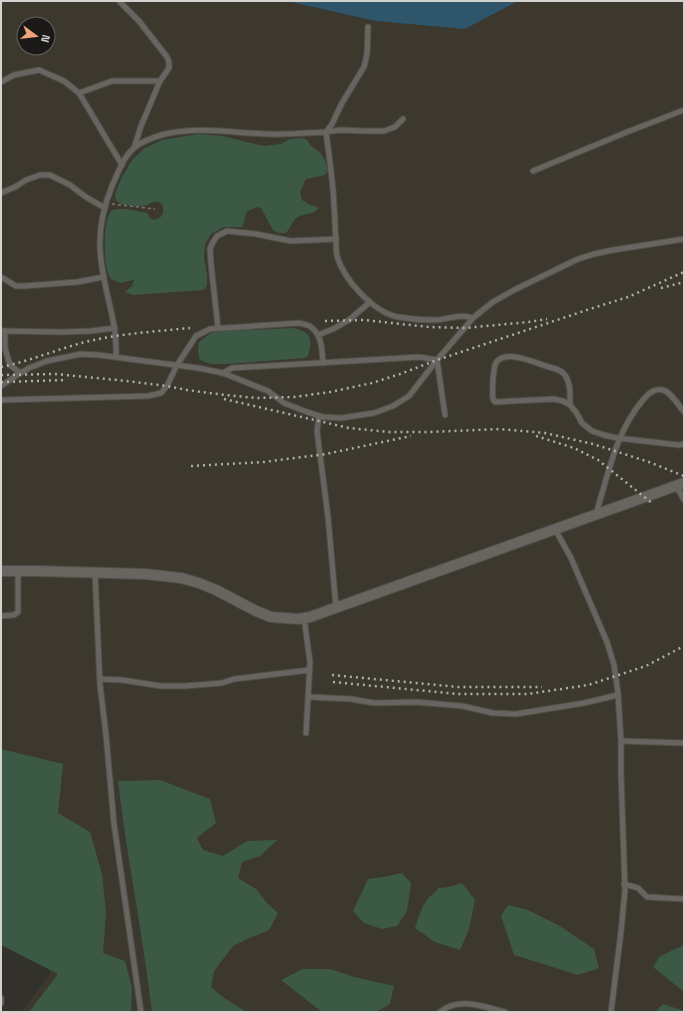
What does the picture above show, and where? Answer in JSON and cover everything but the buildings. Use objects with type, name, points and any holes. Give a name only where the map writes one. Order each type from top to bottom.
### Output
[{"type":"street","points":[[1,571],[145,574],[181,578],[216,590],[256,611],[271,617],[298,619],[310,617],[680,484]]},
{"type":"lane","points":[[119,1],[139,21],[169,62],[169,68],[160,81],[141,126],[134,148]]},
{"type":"lane","points":[[368,27],[364,67],[326,132],[333,186],[337,255],[345,273],[359,290],[370,302],[385,313],[412,320],[436,320],[462,316],[473,318]]},
{"type":"lane","points":[[1,82],[14,75],[39,70],[64,81],[79,93],[122,165]]},
{"type":"lane","points":[[79,93],[112,81],[160,81]]},
{"type":"lane","points":[[533,171],[684,110]]},
{"type":"lane","points":[[116,356],[117,345],[100,249],[101,224],[105,205],[125,158],[134,148],[144,141],[156,136],[192,130],[268,134],[326,132],[340,130],[384,131],[395,127],[403,119]]},
{"type":"lane","points":[[1,193],[14,188],[26,180],[40,175],[50,176],[70,185],[86,197],[105,205]]},
{"type":"lane","points":[[218,328],[210,249],[217,236],[227,231],[256,234],[291,241],[336,239]]},
{"type":"lane","points":[[1,386],[29,368],[47,361],[81,354],[116,356],[223,373],[268,391],[284,403],[323,417],[341,418],[374,413],[393,406],[409,396],[473,318],[493,302],[514,290],[578,259],[594,254],[684,239]]},
{"type":"lane","points":[[1,277],[16,286],[77,282],[104,278]]},
{"type":"lane","points":[[318,335],[349,320],[370,302]]},
{"type":"lane","points":[[1,400],[148,396],[161,393],[167,386],[177,365],[196,336],[210,328],[299,323],[311,326],[318,335],[323,363]]},
{"type":"lane","points":[[20,373],[10,365],[5,348],[3,331],[60,332],[91,331],[114,328]]},
{"type":"lane","points":[[570,405],[570,389],[568,380],[564,373],[515,356],[502,357],[498,360],[495,366],[492,393],[495,402],[554,399],[563,401],[570,405],[582,423],[592,431],[604,436],[679,445],[684,444]]},
{"type":"lane","points":[[223,373],[232,368],[419,357],[437,360]]},
{"type":"lane","points":[[437,360],[445,414]]},
{"type":"lane","points":[[596,514],[620,438],[634,410],[648,394],[658,389],[665,390],[669,393],[684,412]]},
{"type":"lane","points":[[319,416],[317,431],[328,517],[336,607]]},
{"type":"lane","points":[[680,484],[684,500]]},
{"type":"lane","points":[[555,530],[571,558],[607,642],[614,665],[618,695],[621,741],[624,884],[621,932],[611,1012]]},
{"type":"lane","points":[[1,616],[14,615],[18,612],[18,571]]},
{"type":"lane","points":[[95,573],[100,679],[114,824],[140,1012]]},
{"type":"lane","points":[[304,618],[310,662],[306,733]]},
{"type":"lane","points":[[100,679],[122,680],[161,686],[186,686],[222,683],[234,678],[310,670]]},
{"type":"lane","points":[[309,697],[351,699],[374,703],[416,702],[462,706],[493,713],[516,714],[584,703],[618,695]]},
{"type":"lane","points":[[621,741],[684,742]]},
{"type":"lane","points":[[624,884],[638,888],[647,897],[684,899]]},
{"type":"lane","points":[[1,998],[1,1003]]},
{"type":"lane","points":[[440,1012],[448,1006],[459,1003],[505,1012]]},
{"type":"path","points":[[105,205],[155,209]]},
{"type":"shaded area","points":[[1,1],[287,1],[375,21],[465,29],[518,1],[684,1],[684,1012],[21,1012],[50,974],[1,857]]},
{"type":"green space","points":[[199,134],[223,136],[264,146],[281,144],[290,139],[303,138],[307,140],[310,145],[322,155],[328,171],[325,175],[306,179],[300,192],[302,200],[310,205],[316,206],[318,209],[296,218],[286,233],[279,233],[273,230],[261,208],[257,207],[246,212],[242,227],[224,227],[211,234],[205,244],[204,257],[207,286],[203,290],[133,295],[125,292],[132,286],[134,280],[120,283],[111,279],[108,274],[105,240],[109,214],[116,209],[130,210],[147,213],[150,218],[154,220],[162,215],[163,210],[162,204],[159,202],[154,202],[143,206],[121,204],[116,200],[115,194],[121,179],[132,160],[145,148],[162,140]]},
{"type":"green space","points":[[293,328],[304,331],[309,337],[310,350],[308,356],[305,358],[211,364],[202,361],[199,358],[199,342],[211,333],[223,331]]},
{"type":"green space","points":[[1,749],[63,764],[58,813],[90,832],[102,874],[106,912],[103,953],[125,961],[132,989],[131,1012],[29,1012],[58,974],[1,945]]},
{"type":"green space","points":[[160,780],[210,799],[216,823],[197,838],[203,850],[223,856],[247,841],[277,840],[260,856],[242,862],[238,878],[256,889],[267,903],[278,913],[269,930],[233,946],[214,971],[211,987],[224,998],[247,1012],[152,1012],[118,781]]},
{"type":"green space","points":[[402,873],[411,883],[407,911],[397,926],[382,929],[364,923],[353,911],[368,879]]},
{"type":"green space","points":[[462,883],[475,900],[469,929],[460,950],[435,942],[415,928],[425,903],[438,888],[449,887]]},
{"type":"green space","points":[[508,905],[528,910],[560,926],[594,949],[599,968],[578,975],[514,955],[501,916]]},
{"type":"green space","points":[[684,945],[684,992],[653,967],[660,956]]},
{"type":"green space","points":[[303,969],[330,969],[354,977],[394,986],[390,1004],[376,1012],[322,1012],[281,980]]},
{"type":"green space","points":[[663,1004],[684,1011],[684,1012],[655,1012]]},
{"type":"water","points":[[287,1],[518,1],[465,29],[375,21]]},
{"type":"railway","points":[[1,375],[55,374],[127,381],[256,398],[294,397],[330,392],[372,383],[628,297],[684,272]]},
{"type":"railway","points":[[661,288],[684,282]]},
{"type":"railway","points":[[325,321],[364,320],[429,327],[465,328],[547,319]]},
{"type":"railway","points":[[1,367],[100,339],[130,334],[190,328]]},
{"type":"railway","points":[[1,382],[67,380]]},
{"type":"railway","points":[[224,399],[349,428],[389,432],[500,429],[545,433],[593,444],[649,462],[684,476]]},
{"type":"railway","points":[[191,466],[264,462],[326,454],[411,436]]},
{"type":"railway","points":[[536,436],[574,448],[598,460],[653,504]]},
{"type":"railway","points":[[333,682],[458,694],[528,694],[588,685],[646,666],[684,646]]},
{"type":"railway","points":[[332,675],[458,687],[542,687]]}]
